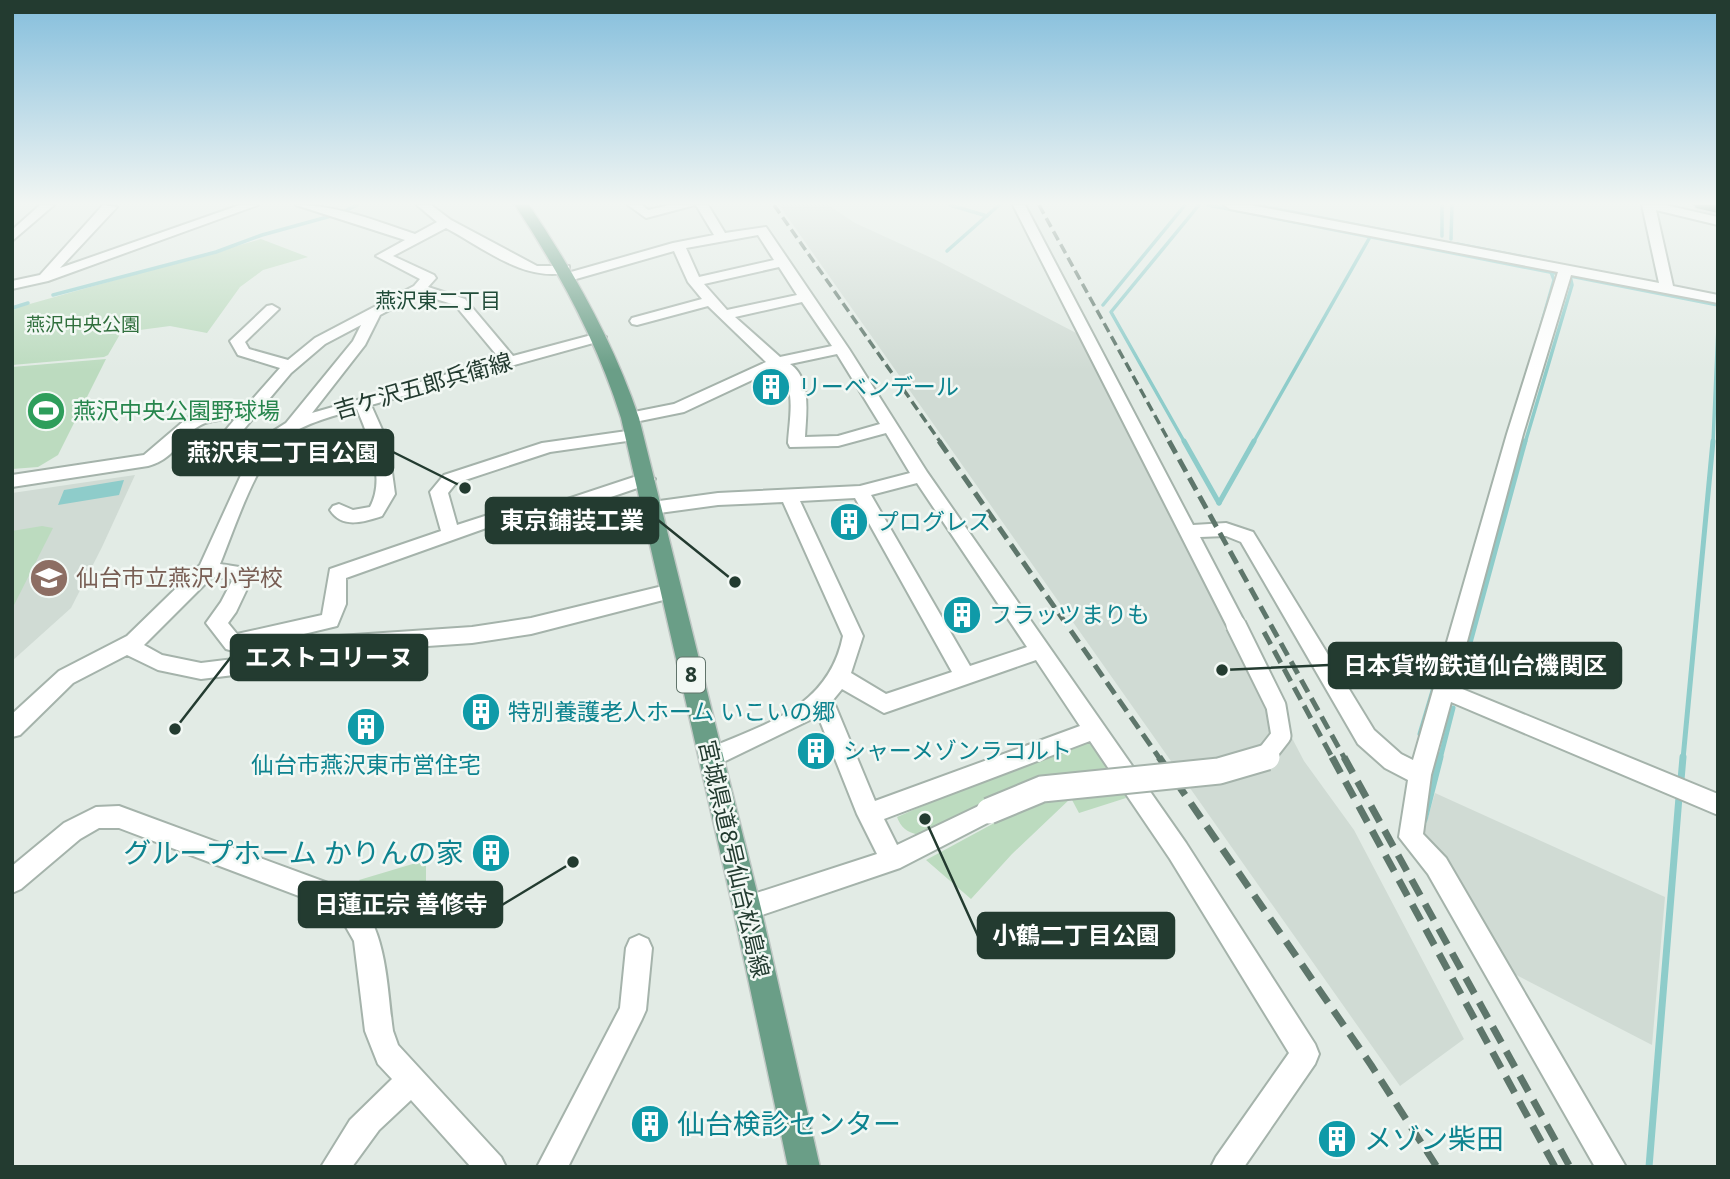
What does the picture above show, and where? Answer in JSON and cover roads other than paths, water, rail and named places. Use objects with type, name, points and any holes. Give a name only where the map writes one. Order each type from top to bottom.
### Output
[{"type":"main road","name":"宮城県道8号仙台松島線","points":[[558,260],[598,337],[622,391],[632,427],[747,908],[804,1167]]},
{"type":"street","points":[[43,278],[60,260]]},
{"type":"street","points":[[12,285],[43,278],[94,260]]},
{"type":"street","points":[[212,456],[291,366],[320,341],[419,289],[429,278],[391,260]]},
{"type":"street","points":[[516,260],[534,270],[566,273],[620,260]]},
{"type":"street","points":[[685,260],[695,282],[724,316],[776,363],[791,372],[799,401],[796,443],[838,441],[889,427]]},
{"type":"street","points":[[747,908],[892,860],[989,811],[1042,789],[1219,771],[1266,758],[1281,736],[1276,706],[1048,260]]},
{"type":"street","points":[[1505,260],[1718,299]]},
{"type":"street","points":[[1660,260],[1667,289]]},
{"type":"street","points":[[695,282],[781,261],[841,349],[921,476],[1178,851],[1305,1054],[1226,1167]]},
{"type":"street","points":[[1565,272],[1512,444],[1446,691],[1420,775],[1411,837],[1437,866],[1611,1167]]},
{"type":"street","points":[[419,289],[460,302],[509,360]]},
{"type":"street","points":[[724,316],[806,297]]},
{"type":"street","points":[[637,321],[710,301]]},
{"type":"street","points":[[272,309],[237,341],[243,352],[291,366]]},
{"type":"street","points":[[291,428],[360,342],[374,313]]},
{"type":"street","name":"吉ケ沢五郎兵衛線","points":[[12,728],[66,677],[134,642],[208,569],[253,466],[273,439],[300,422],[362,402],[598,337]]},
{"type":"street","points":[[451,534],[439,492],[450,479],[548,447],[632,427],[776,363],[841,349]]},
{"type":"street","points":[[339,510],[349,517],[376,512],[386,494],[380,443],[362,402]]},
{"type":"street","points":[[12,481],[148,460],[163,452],[191,423],[208,414],[247,414]]},
{"type":"street","points":[[652,508],[718,499],[860,492],[921,476]]},
{"type":"street","points":[[208,569],[246,574],[229,607],[216,623],[233,643],[330,621],[336,604],[337,574],[488,521],[511,524],[646,479]]},
{"type":"street","points":[[860,492],[965,676]]},
{"type":"street","points":[[711,758],[807,714],[840,677],[850,656],[853,636],[789,496]]},
{"type":"street","points":[[1188,531],[1226,528],[1247,537],[1366,737],[1393,761],[1420,775]]},
{"type":"street","points":[[127,646],[158,662],[201,671],[259,664],[324,645],[472,635],[531,626],[671,590]]},
{"type":"street","points":[[840,677],[884,704],[1042,650]]},
{"type":"street","points":[[1446,691],[1718,805]]},
{"type":"street","points":[[822,699],[869,814],[892,860]]},
{"type":"street","points":[[869,814],[1096,729]]},
{"type":"street","points":[[12,881],[72,831],[96,818],[119,817],[336,898],[351,911],[366,938],[379,1031],[388,1054],[491,1167]]},
{"type":"street","points":[[552,1167],[633,1010],[639,948]]},
{"type":"street","points":[[335,1167],[347,1146],[374,1111],[411,1082]]},
{"type":"water","points":[[124,480],[119,495],[58,505],[64,490]]},
{"type":"waterway","points":[[53,295],[186,260]]},
{"type":"waterway","points":[[1103,305],[1140,260]]},
{"type":"waterway","points":[[1154,260],[1111,312],[1185,443]]},
{"type":"waterway","points":[[1253,443],[1357,260]]},
{"type":"waterway","points":[[1489,260],[1551,272]]},
{"type":"waterway","points":[[1541,326],[1554,280],[1551,272]]},
{"type":"waterway","points":[[1551,272],[1718,305]]},
{"type":"waterway","points":[[1525,443],[1572,285],[1570,276]]},
{"type":"waterway","points":[[12,308],[28,303]]},
{"type":"waterway","points":[[1713,443],[1718,327]]},
{"type":"waterway","points":[[1184,441],[1219,503],[1254,441]]},
{"type":"waterway","points":[[1458,687],[1525,441]]},
{"type":"waterway","points":[[1683,759],[1713,441]]},
{"type":"waterway","points":[[1420,734],[1438,674]]},
{"type":"waterway","points":[[1440,759],[1453,708]]},
{"type":"waterway","points":[[1424,820],[1440,757]]},
{"type":"waterway","points":[[1681,780],[1683,757]]},
{"type":"waterway","points":[[1649,1167],[1679,797]]},
{"type":"railway","points":[[813,260],[941,443]]},
{"type":"railway","points":[[1069,260],[1170,443]]},
{"type":"railway","points":[[939,441],[1160,759]]},
{"type":"railway","points":[[1169,441],[1345,759]]},
{"type":"railway","points":[[1264,632],[1333,759]]},
{"type":"railway","points":[[1159,757],[1371,1065],[1437,1167]]},
{"type":"railway","points":[[1332,757],[1555,1167]]},
{"type":"railway","points":[[1344,757],[1570,1167]]},
{"type":"place","name":"リーベンデール","points":[[771,387]]},
{"type":"place","name":"燕沢中央公園野球場","points":[[46,411]]},
{"type":"place","name":"燕沢東二丁目公園","points":[[465,488]]},
{"type":"place","name":"プログレス","points":[[849,522]]},
{"type":"place","name":"仙台市立燕沢小学校","points":[[49,578]]},
{"type":"place","name":"東京鋪装工業","points":[[735,582]]},
{"type":"place","name":"フラッツまりも","points":[[962,615]]},
{"type":"place","name":"日本貨物鉄道仙台機関区","points":[[1222,670]]},
{"type":"place","name":"特別養護老人ホーム いこいの郷","points":[[481,712]]},
{"type":"place","name":"仙台市燕沢東市営住宅","points":[[366,727]]},
{"type":"place","name":"エストコリーヌ","points":[[175,729]]},
{"type":"place","name":"シャーメゾンラコルト","points":[[816,751]]},
{"type":"place","name":"小鶴二丁目公園","points":[[925,819]]},
{"type":"place","name":"グループホーム かりんの家","points":[[491,853]]},
{"type":"place","name":"日蓮正宗 善修寺","points":[[573,862]]},
{"type":"place","name":"仙台検診センター","points":[[650,1124]]},
{"type":"place","name":"メゾン柴田","points":[[1337,1139]]},
{"type":"district","name":"燕沢東二丁目","points":[[438,301]]},
{"type":"park label","name":"燕沢中央公園","points":[[83,324]]}]
